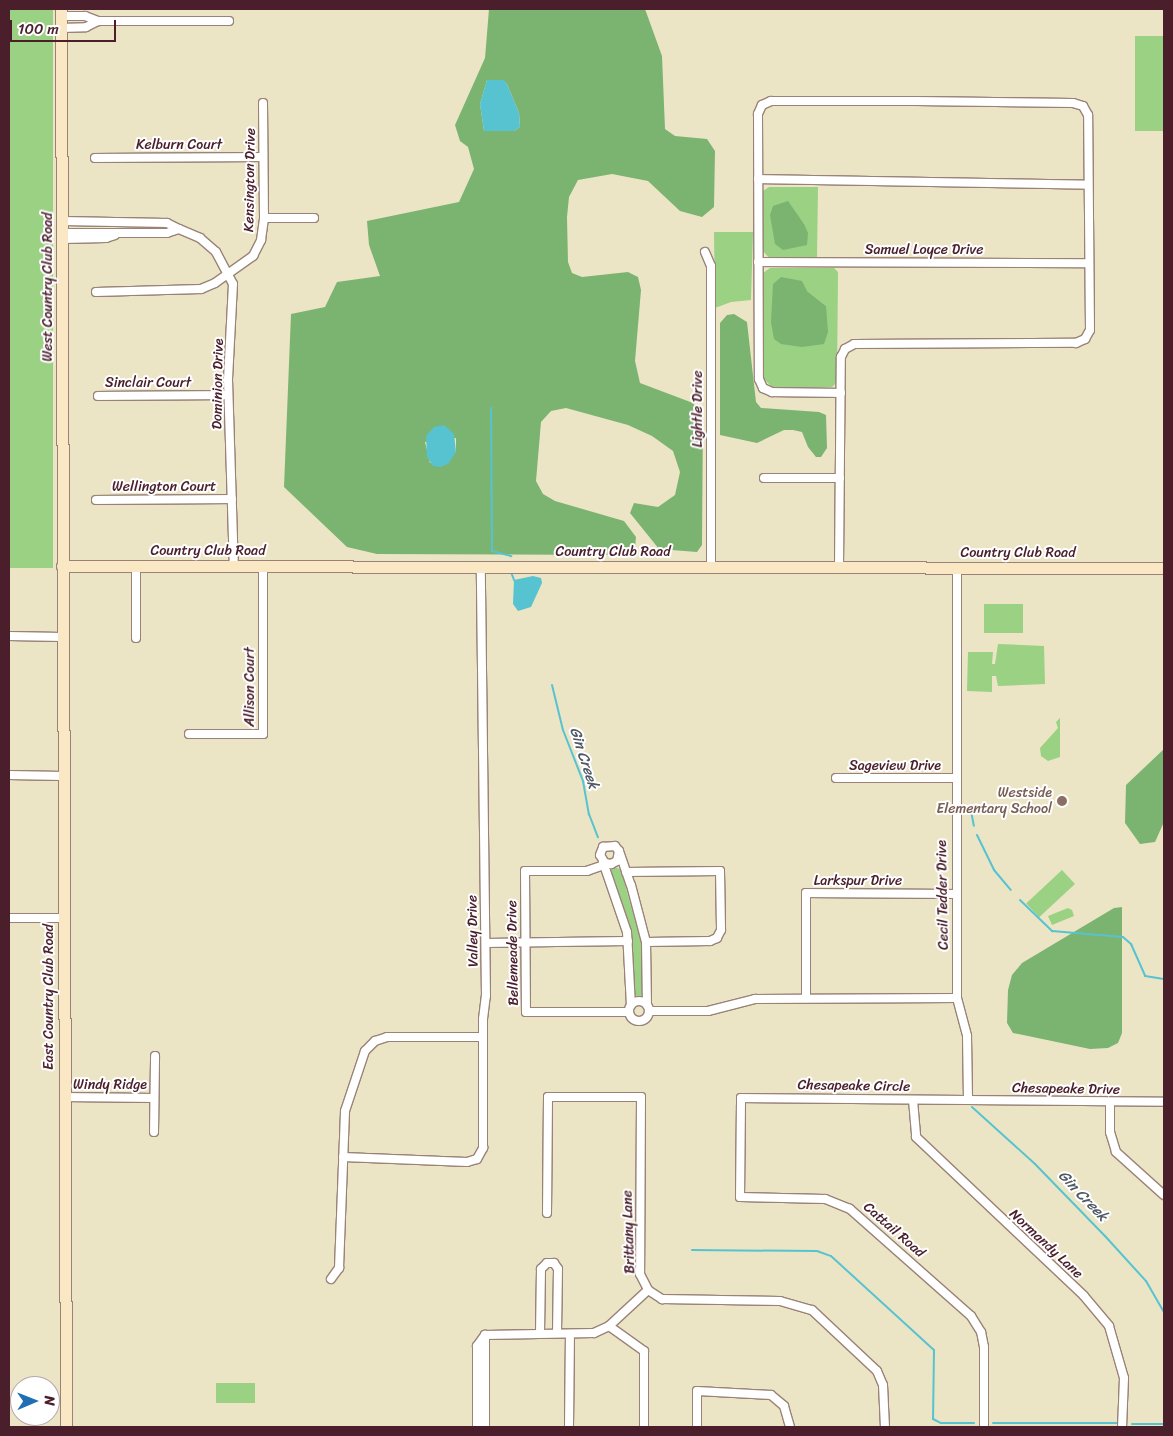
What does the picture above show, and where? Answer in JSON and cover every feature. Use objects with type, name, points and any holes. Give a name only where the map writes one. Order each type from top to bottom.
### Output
[{"type":"street","points":[[61,17],[85,16],[98,21],[229,21]]},
{"type":"street","points":[[61,17],[86,27],[98,21]]},
{"type":"street","name":"West Country Club Road","points":[[61,17],[63,231],[62,566]]},
{"type":"street","points":[[839,568],[840,392],[841,358],[845,348],[854,344],[1076,344],[1085,339],[1090,330],[1088,115],[1083,106],[1073,102],[771,101],[762,105],[758,114],[759,379],[763,388],[772,392],[840,392]]},
{"type":"street","name":"Kensington Drive","points":[[96,292],[182,292],[215,283],[253,256],[261,240],[264,218],[263,102]]},
{"type":"street","name":"Kelburn Court","points":[[95,158],[264,157]]},
{"type":"street","points":[[758,179],[1088,185]]},
{"type":"street","points":[[264,218],[314,218]]},
{"type":"street","name":"Dominion Drive","points":[[63,231],[167,223],[206,242],[216,252],[228,273],[233,284],[228,396],[234,566]]},
{"type":"street","points":[[63,231],[106,238],[119,233],[167,233],[179,229]]},
{"type":"street","name":"Lightle Drive","points":[[705,252],[711,266],[711,567]]},
{"type":"street","name":"Samuel Loyce Drive","points":[[758,262],[1089,263]]},
{"type":"street","name":"Sinclair Court","points":[[98,396],[228,396]]},
{"type":"street","points":[[764,478],[840,478]]},
{"type":"street","name":"Wellington Court","points":[[96,500],[232,499]]},
{"type":"street","name":"Country Club Road","points":[[62,566],[1164,568]]},
{"type":"street","name":"East Country Club Road","points":[[62,566],[66,1427]]},
{"type":"street","points":[[136,566],[136,638]]},
{"type":"street","name":"Allison Court","points":[[188,734],[263,734],[263,566]]},
{"type":"street","name":"Valley Drive","points":[[343,1157],[467,1162],[477,1159],[483,1148],[483,1037],[486,943],[480,567]]},
{"type":"street","name":"Cecil Tedder Drive","points":[[957,568],[955,778],[957,998],[967,1036],[968,1100]]},
{"type":"street","points":[[9,636],[62,637]]},
{"type":"street","points":[[9,775],[63,776]]},
{"type":"street","name":"Sageview Drive","points":[[836,778],[955,778]]},
{"type":"street","points":[[606,845],[612,845],[619,851],[646,942],[648,1008],[647,1017],[638,1020],[630,1009],[628,941],[621,907],[602,862],[600,852],[606,845]]},
{"type":"street","points":[[602,862],[611,864],[619,858],[619,851]]},
{"type":"street","name":"Bellemeade Drive","points":[[602,862],[588,871],[525,871],[526,1012],[630,1009]]},
{"type":"street","points":[[626,872],[720,871],[721,930],[717,938],[710,942],[646,942]]},
{"type":"street","name":"Larkspur Drive","points":[[806,998],[806,893],[955,894]]},
{"type":"street","points":[[9,918],[64,918]]},
{"type":"street","points":[[486,943],[628,941]]},
{"type":"street","points":[[630,1009],[639,1001],[648,1008],[708,1011],[748,1000],[957,998]]},
{"type":"street","points":[[331,1279],[339,1268],[344,1111],[365,1051],[375,1040],[387,1037],[483,1037]]},
{"type":"street","name":"Windy Ridge","points":[[154,1056],[154,1132]]},
{"type":"street","name":"Windy Ridge","points":[[64,1097],[154,1098]]},
{"type":"street","name":"Brittany Lane","points":[[547,1213],[548,1097],[641,1097],[640,1274],[648,1290],[662,1299],[780,1301],[812,1310],[877,1371],[883,1385],[885,1427]]},
{"type":"street","name":"Chesapeake Circle","points":[[741,1098],[968,1100]]},
{"type":"street","name":"Cattail Road","points":[[741,1098],[740,1197],[824,1199],[850,1209],[971,1316],[982,1332],[984,1347],[984,1427]]},
{"type":"street","name":"Normandy Lane","points":[[913,1100],[916,1137],[1084,1296],[1109,1326],[1124,1378],[1122,1427]]},
{"type":"street","name":"Chesapeake Drive","points":[[968,1100],[1164,1102]]},
{"type":"street","points":[[1110,1102],[1110,1132],[1116,1152],[1164,1195]]},
{"type":"street","points":[[540,1333],[541,1269],[546,1263],[554,1264],[558,1269],[557,1334]]},
{"type":"street","points":[[476,1427],[476,1346],[485,1335],[594,1333],[609,1326],[648,1290]]},
{"type":"street","points":[[609,1326],[644,1351],[644,1427]]},
{"type":"street","points":[[568,1427],[570,1334]]},
{"type":"street","points":[[485,1335],[485,1427]]},
{"type":"street","points":[[696,1427],[697,1391],[771,1395],[784,1406],[790,1427]]},
{"type":"green space","points":[[9,9],[53,9],[53,568],[9,568]]},
{"type":"green space","points":[[489,9],[645,9],[662,56],[665,129],[675,136],[707,139],[715,151],[714,207],[702,217],[680,211],[648,181],[612,174],[578,180],[569,197],[567,217],[568,262],[572,273],[582,277],[628,272],[638,277],[641,290],[635,361],[640,383],[693,403],[703,413],[702,545],[697,552],[659,549],[630,513],[634,503],[658,507],[675,495],[680,472],[673,451],[652,436],[628,425],[566,408],[551,411],[541,422],[536,481],[543,494],[555,501],[624,521],[636,537],[635,548],[627,555],[377,554],[347,547],[284,487],[291,314],[325,307],[337,282],[380,276],[369,245],[367,221],[459,202],[474,169],[468,147],[460,141],[455,125],[485,58]],"holes":[[[487,80],[504,81],[507,84],[519,113],[520,127],[514,131],[484,131],[480,104]],[[456,438],[456,452],[430,463],[425,442]]]},
{"type":"green space","points":[[1135,36],[1164,36],[1164,131],[1135,131]]},
{"type":"green space","points":[[769,187],[818,187],[817,259],[770,259],[763,251],[763,191]],"holes":[[[793,211],[804,224],[783,250]]]},
{"type":"green space","points":[[788,201],[808,233],[807,245],[783,250],[775,244],[770,215],[773,206]]},
{"type":"green space","points":[[714,232],[753,232],[751,300],[731,302],[715,308]]},
{"type":"green space","points":[[770,268],[834,268],[838,272],[837,382],[832,387],[773,388],[764,379],[763,273]],"holes":[[[807,291],[826,306],[802,347]]]},
{"type":"green space","points":[[781,277],[802,281],[807,291],[826,306],[828,332],[824,344],[802,347],[781,344],[774,339],[771,322],[773,284]]},
{"type":"green space","points":[[734,314],[747,322],[756,402],[761,408],[819,412],[826,415],[827,448],[821,457],[816,457],[808,447],[802,432],[793,430],[784,430],[757,443],[720,435],[720,323],[727,315]]},
{"type":"green space","points":[[984,604],[1023,604],[1023,633],[984,633]]},
{"type":"green space","points":[[998,644],[1044,646],[1045,684],[998,686],[996,676],[992,676],[992,692],[967,691],[968,652],[993,652],[992,664],[995,664]]},
{"type":"green space","points":[[1060,718],[1060,757],[1048,761],[1041,756],[1040,748],[1058,728],[1056,722]]},
{"type":"green space","points":[[1164,749],[1164,822],[1155,842],[1140,844],[1125,823],[1126,785]]},
{"type":"green space","points":[[614,866],[621,870],[642,945],[644,994],[640,998],[634,994],[632,947],[611,871]]},
{"type":"green space","points":[[1062,870],[1075,884],[1039,917],[1026,903]]},
{"type":"green space","points":[[1122,907],[1122,1033],[1118,1043],[1108,1048],[1090,1049],[1013,1033],[1007,1023],[1008,990],[1012,975],[1022,963],[1114,908]]},
{"type":"green space","points":[[1068,908],[1072,910],[1074,916],[1052,925],[1048,916]]},
{"type":"green space","points":[[216,1383],[255,1383],[255,1403],[216,1403]]},
{"type":"water","points":[[487,80],[504,80],[507,84],[519,113],[520,127],[514,131],[484,131],[480,104]]},
{"type":"water","points":[[444,425],[454,434],[456,452],[448,464],[440,467],[433,466],[427,457],[426,436],[434,427]]},
{"type":"water","points":[[533,576],[541,578],[542,583],[531,607],[518,611],[513,604],[514,580]]},
{"type":"waterway","points":[[491,408],[492,551],[511,556]]},
{"type":"waterway","points":[[511,572],[514,580]]},
{"type":"waterway","name":"Gin Creek","points":[[552,685],[563,730],[583,781],[589,814],[598,837]]},
{"type":"waterway","points":[[971,811],[974,826]]},
{"type":"waterway","points":[[977,835],[994,870],[1011,890]]},
{"type":"waterway","points":[[1020,900],[1052,931],[1123,937],[1131,944],[1145,976],[1164,979]]},
{"type":"waterway","name":"Gin Creek","points":[[972,1107],[1035,1164],[1105,1236],[1146,1281],[1164,1312]]},
{"type":"waterway","points":[[692,1250],[817,1251],[831,1256],[934,1350],[933,1419],[941,1423],[974,1423]]},
{"type":"waterway","points":[[993,1423],[1118,1423]]},
{"type":"waterway","points":[[1132,1424],[1164,1424]]},
{"type":"place","name":"Westside Elementary School","points":[[1062,801]]}]
